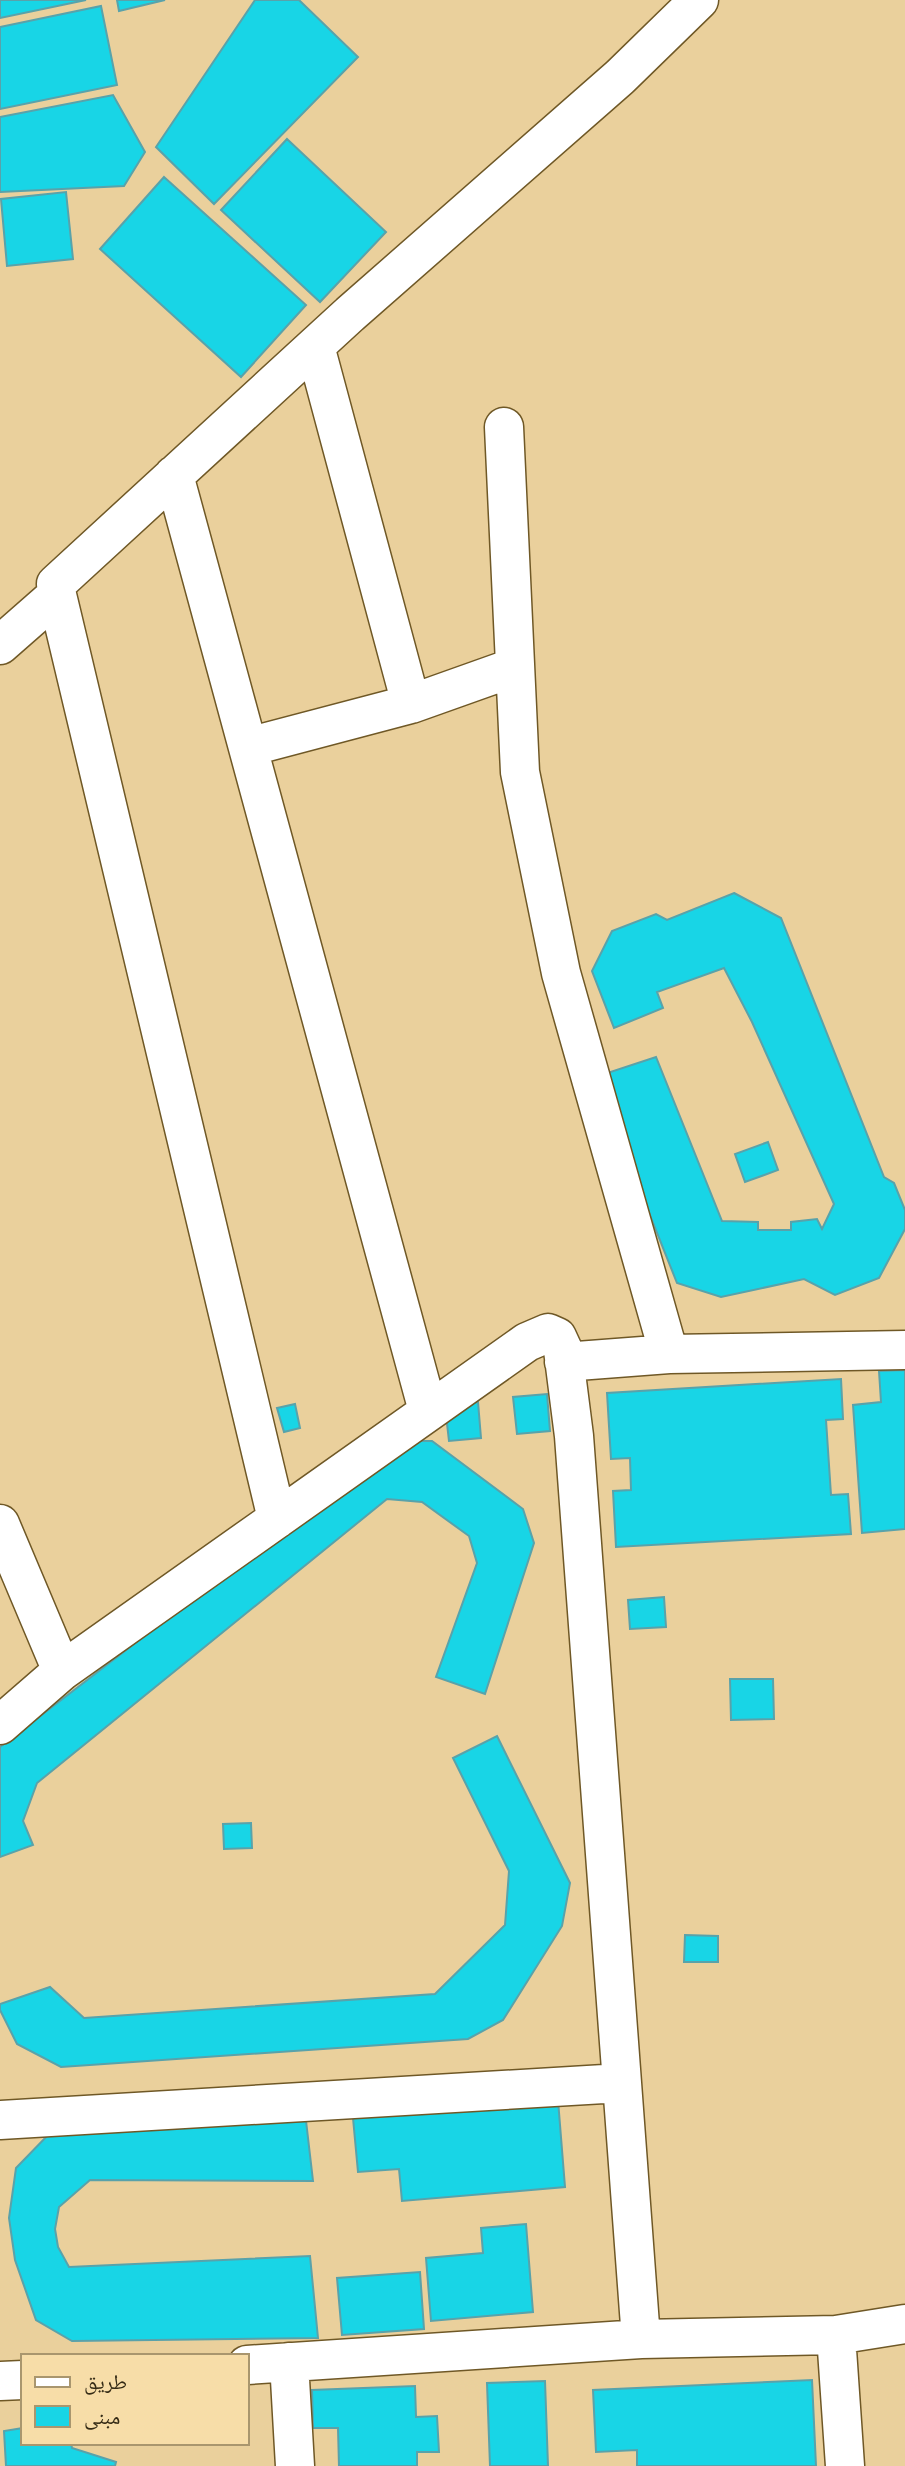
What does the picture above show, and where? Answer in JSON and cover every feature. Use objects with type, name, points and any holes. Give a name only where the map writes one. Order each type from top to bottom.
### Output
[{"type":"street","points":[[276,1519],[56,584],[315,346],[620,77],[699,0]]},
{"type":"street","points":[[315,346],[411,704]]},
{"type":"street","points":[[504,427],[520,772],[561,973],[669,1354]]},
{"type":"street","points":[[174,475],[428,1412]]},
{"type":"street","points":[[0,645],[57,595]]},
{"type":"street","points":[[248,747],[411,704],[515,667]]},
{"type":"street","points":[[0,1725],[62,1671],[527,1342],[548,1333],[557,1337],[563,1350],[574,1436],[641,2339]]},
{"type":"street","points":[[564,1362],[669,1354],[905,1350]]},
{"type":"street","points":[[0,1524],[62,1671]]},
{"type":"street","points":[[0,2120],[621,2083]]},
{"type":"street","points":[[248,2365],[641,2339],[836,2335],[905,2324]]},
{"type":"street","points":[[836,2335],[845,2466]]},
{"type":"street","points":[[289,2362],[295,2466]]},
{"type":"street","points":[[0,2381],[21,2380]]},
{"type":"building","points":[[0,0],[86,0],[0,18]]},
{"type":"building","points":[[117,0],[165,0],[119,11]]},
{"type":"building","points":[[255,0],[299,0],[358,57],[214,204],[156,147]]},
{"type":"building","points":[[101,6],[117,85],[0,109],[0,27]]},
{"type":"building","points":[[113,95],[145,152],[124,186],[0,192],[0,117]]},
{"type":"building","points":[[287,139],[386,232],[320,302],[221,210]]},
{"type":"building","points":[[164,177],[306,305],[241,377],[100,249]]},
{"type":"building","points":[[66,192],[73,259],[7,266],[1,199]]},
{"type":"building","points":[[734,893],[781,918],[884,1177],[894,1183],[905,1210],[905,1229],[879,1278],[835,1295],[804,1279],[721,1297],[677,1283],[595,1077],[656,1057],[722,1221],[758,1222],[758,1230],[791,1230],[791,1222],[817,1219],[822,1229],[834,1204],[752,1022],[724,968],[657,992],[663,1008],[614,1028],[592,971],[612,931],[656,914],[667,920]]},
{"type":"building","points":[[768,1142],[778,1170],[745,1182],[735,1154]]},
{"type":"building","points":[[905,1370],[905,1529],[862,1533],[853,1405],[881,1402],[879,1371]]},
{"type":"building","points":[[841,1379],[843,1419],[826,1420],[831,1495],[848,1494],[851,1534],[616,1547],[613,1491],[631,1490],[630,1458],[611,1459],[607,1393]]},
{"type":"building","points":[[547,1394],[550,1431],[517,1434],[513,1397]]},
{"type":"building","points":[[478,1402],[481,1438],[449,1441],[445,1406]]},
{"type":"building","points":[[295,1404],[300,1428],[284,1432],[277,1408]]},
{"type":"building","points":[[398,1441],[432,1441],[523,1509],[534,1543],[485,1694],[436,1677],[477,1563],[469,1536],[422,1502],[387,1499],[37,1783],[23,1821],[33,1845],[0,1857],[0,1747]]},
{"type":"building","points":[[664,1597],[666,1627],[630,1629],[628,1600]]},
{"type":"building","points":[[730,1679],[773,1679],[774,1719],[731,1720]]},
{"type":"building","points":[[497,1736],[570,1883],[562,1926],[503,2020],[468,2039],[61,2067],[17,2044],[0,2010],[0,2004],[50,1987],[84,2018],[435,1994],[505,1925],[509,1871],[453,1758]]},
{"type":"building","points":[[251,1823],[252,1848],[224,1849],[223,1824]]},
{"type":"building","points":[[685,1935],[718,1936],[718,1962],[684,1962]]},
{"type":"building","points":[[558,2100],[565,2187],[402,2201],[399,2169],[358,2172],[353,2118]]},
{"type":"building","points":[[305,2112],[313,2181],[90,2180],[59,2207],[55,2229],[58,2247],[69,2267],[310,2256],[318,2338],[72,2341],[36,2320],[15,2260],[9,2218],[16,2168],[50,2133]]},
{"type":"building","points":[[526,2224],[533,2312],[431,2321],[426,2258],[483,2253],[481,2228]]},
{"type":"building","points":[[420,2272],[424,2329],[342,2335],[337,2278]]},
{"type":"building","points":[[812,2380],[816,2466],[637,2466],[637,2450],[596,2452],[593,2390]]},
{"type":"building","points":[[545,2381],[548,2466],[490,2466],[487,2383]]},
{"type":"building","points":[[415,2386],[416,2417],[437,2416],[439,2452],[417,2452],[417,2466],[339,2466],[338,2428],[313,2428],[312,2390]]},
{"type":"building","points":[[21,2428],[21,2445],[71,2445],[72,2448],[116,2462],[115,2466],[6,2466],[4,2431]]}]
